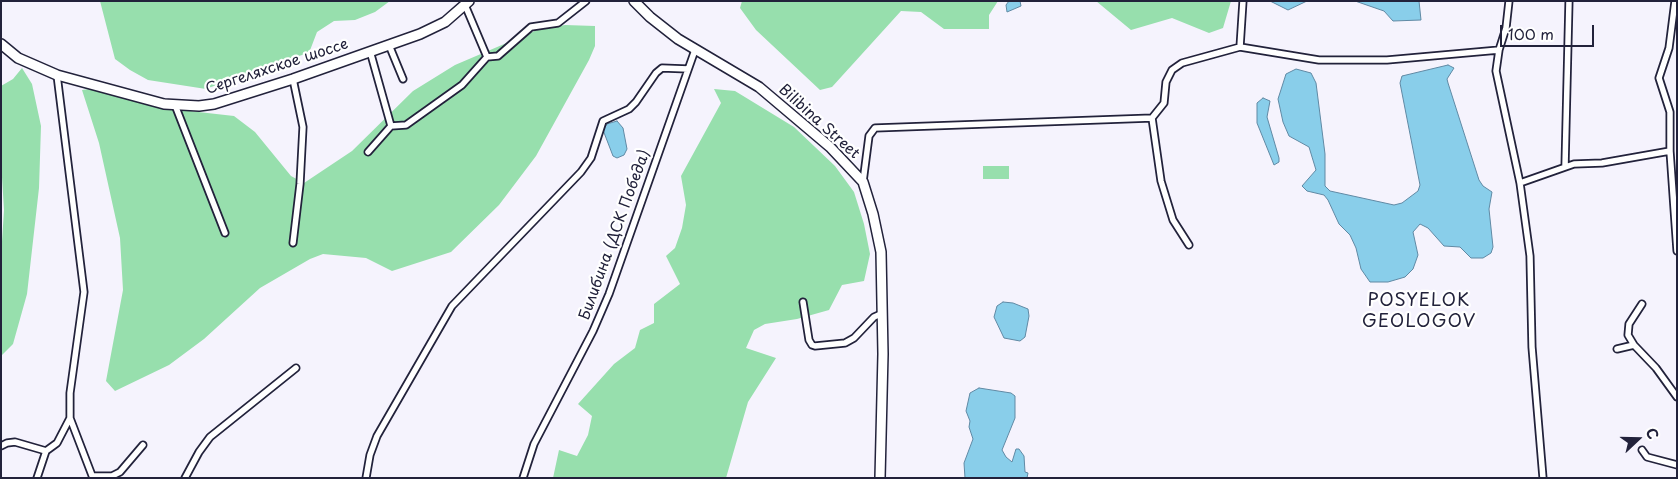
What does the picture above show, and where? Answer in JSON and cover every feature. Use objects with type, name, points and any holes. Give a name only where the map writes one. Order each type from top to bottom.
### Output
[{"type":"main road","name":"Bilibina Street","points":[[634,1],[650,17],[695,50],[759,87],[830,147],[863,182],[873,214],[881,252],[883,313],[880,478]]},
{"type":"main road","name":"Сергеляхское шоссе","points":[[1,44],[18,58],[57,76],[175,105],[214,104],[293,79],[389,45],[445,22],[467,3]]},
{"type":"street","points":[[368,152],[391,126],[406,125],[462,85],[487,57],[498,56],[531,27],[558,23],[586,1]]},
{"type":"street","points":[[1240,46],[1243,1]]},
{"type":"street","points":[[1509,1],[1506,28],[1496,71],[1520,183],[1530,256],[1532,347],[1543,478]]},
{"type":"street","points":[[1565,166],[1569,1]]},
{"type":"street","points":[[1675,1],[1669,48],[1659,78],[1670,112],[1670,151],[1677,251]]},
{"type":"street","points":[[467,3],[487,57]]},
{"type":"street","points":[[389,45],[403,80]]},
{"type":"street","points":[[1189,245],[1173,220],[1161,182],[1152,118],[1164,103],[1166,82],[1172,70],[1182,63],[1240,46],[1319,60],[1387,60],[1500,50]]},
{"type":"street","name":"Билибина (ДСК Победа)","points":[[523,478],[534,444],[593,331],[609,294],[695,50]]},
{"type":"street","points":[[370,52],[391,126]]},
{"type":"street","points":[[366,478],[370,455],[378,436],[452,306],[581,172],[591,158],[603,121],[629,109],[656,73],[662,68],[688,69]]},
{"type":"street","points":[[57,76],[84,292],[71,383],[70,418],[93,477],[112,476],[120,472],[143,445]]},
{"type":"street","points":[[293,79],[303,127],[300,184],[293,243]]},
{"type":"street","points":[[175,105],[225,233]]},
{"type":"street","points":[[863,182],[869,136],[875,128],[1152,118]]},
{"type":"street","points":[[1520,183],[1565,166],[1616,161],[1670,151]]},
{"type":"street","points":[[803,302],[809,340],[815,346],[845,342],[854,338],[874,317],[883,313]]},
{"type":"street","points":[[1642,304],[1629,324],[1628,334],[1634,346],[1656,368],[1677,397]]},
{"type":"street","points":[[1617,349],[1634,346]]},
{"type":"street","points":[[186,478],[199,452],[210,437],[296,368]]},
{"type":"street","points":[[37,478],[46,451],[57,443],[70,418]]},
{"type":"street","points":[[1,446],[7,442],[15,442],[46,451]]},
{"type":"street","points":[[1642,450],[1647,457],[1677,465]]},
{"type":"green space","points":[[100,1],[390,1],[375,12],[355,20],[334,21],[317,32],[309,53],[271,64],[206,89],[148,80],[115,59]]},
{"type":"green space","points":[[742,1],[998,1],[989,15],[989,29],[944,29],[921,12],[901,11],[832,87],[820,90],[756,30],[740,8]]},
{"type":"green space","points":[[1096,1],[1231,1],[1223,28],[1209,33],[1172,18],[1131,30]]},
{"type":"green space","points":[[565,25],[595,26],[595,46],[589,60],[536,156],[499,205],[451,252],[392,271],[366,258],[323,254],[310,259],[260,288],[204,339],[169,365],[115,391],[106,381],[123,290],[120,238],[99,143],[82,90],[97,88],[163,108],[234,116],[255,132],[291,176],[304,183],[352,151],[413,91],[455,65],[537,30]]},
{"type":"green space","points":[[22,68],[32,84],[41,126],[39,188],[27,294],[13,344],[1,356],[1,257],[4,210],[1,161],[1,86],[13,79]]},
{"type":"green space","points":[[714,89],[735,91],[794,127],[835,166],[854,192],[864,224],[870,254],[864,281],[842,285],[829,310],[797,319],[765,324],[754,330],[746,348],[776,358],[748,402],[726,478],[553,478],[559,450],[577,456],[588,435],[592,416],[578,404],[614,364],[635,348],[640,330],[654,323],[654,304],[680,284],[666,256],[675,248],[682,228],[686,205],[681,176],[721,103]]},
{"type":"green space","points":[[983,166],[1009,166],[1009,179],[983,179]]},
{"type":"water","points":[[1009,1],[1020,1],[1021,6],[1007,12],[1006,5]]},
{"type":"water","points":[[1270,1],[1307,1],[1288,10]]},
{"type":"water","points":[[1355,1],[1419,1],[1421,20],[1393,21],[1384,11]]},
{"type":"water","points":[[1448,65],[1454,68],[1447,79],[1479,180],[1483,186],[1492,192],[1489,209],[1493,247],[1491,253],[1483,258],[1471,258],[1460,247],[1444,246],[1428,228],[1420,224],[1413,232],[1418,255],[1413,269],[1405,277],[1388,282],[1370,282],[1361,269],[1356,248],[1350,235],[1339,224],[1328,200],[1324,195],[1307,191],[1302,186],[1316,170],[1309,147],[1289,136],[1283,122],[1278,99],[1286,74],[1296,69],[1311,73],[1316,83],[1325,154],[1325,186],[1330,191],[1394,205],[1402,203],[1418,191],[1420,185],[1400,83],[1402,76]]},
{"type":"water","points":[[1263,98],[1270,101],[1267,117],[1279,158],[1279,162],[1274,165],[1257,123],[1257,103]]},
{"type":"water","points":[[617,121],[623,128],[627,149],[624,155],[617,158],[613,156],[603,130],[607,124]]},
{"type":"water","points":[[1003,302],[1013,303],[1028,309],[1029,316],[1025,337],[1020,341],[1004,338],[994,317],[997,306]]},
{"type":"water","points":[[979,388],[1011,393],[1015,396],[1015,418],[1002,450],[1012,462],[1016,449],[1019,449],[1024,456],[1025,472],[1028,473],[1027,478],[965,478],[964,463],[973,439],[966,411],[970,393]]},
{"type":"district","name":"POSYELOK GEOLOGOV","points":[[1419,311]]}]
